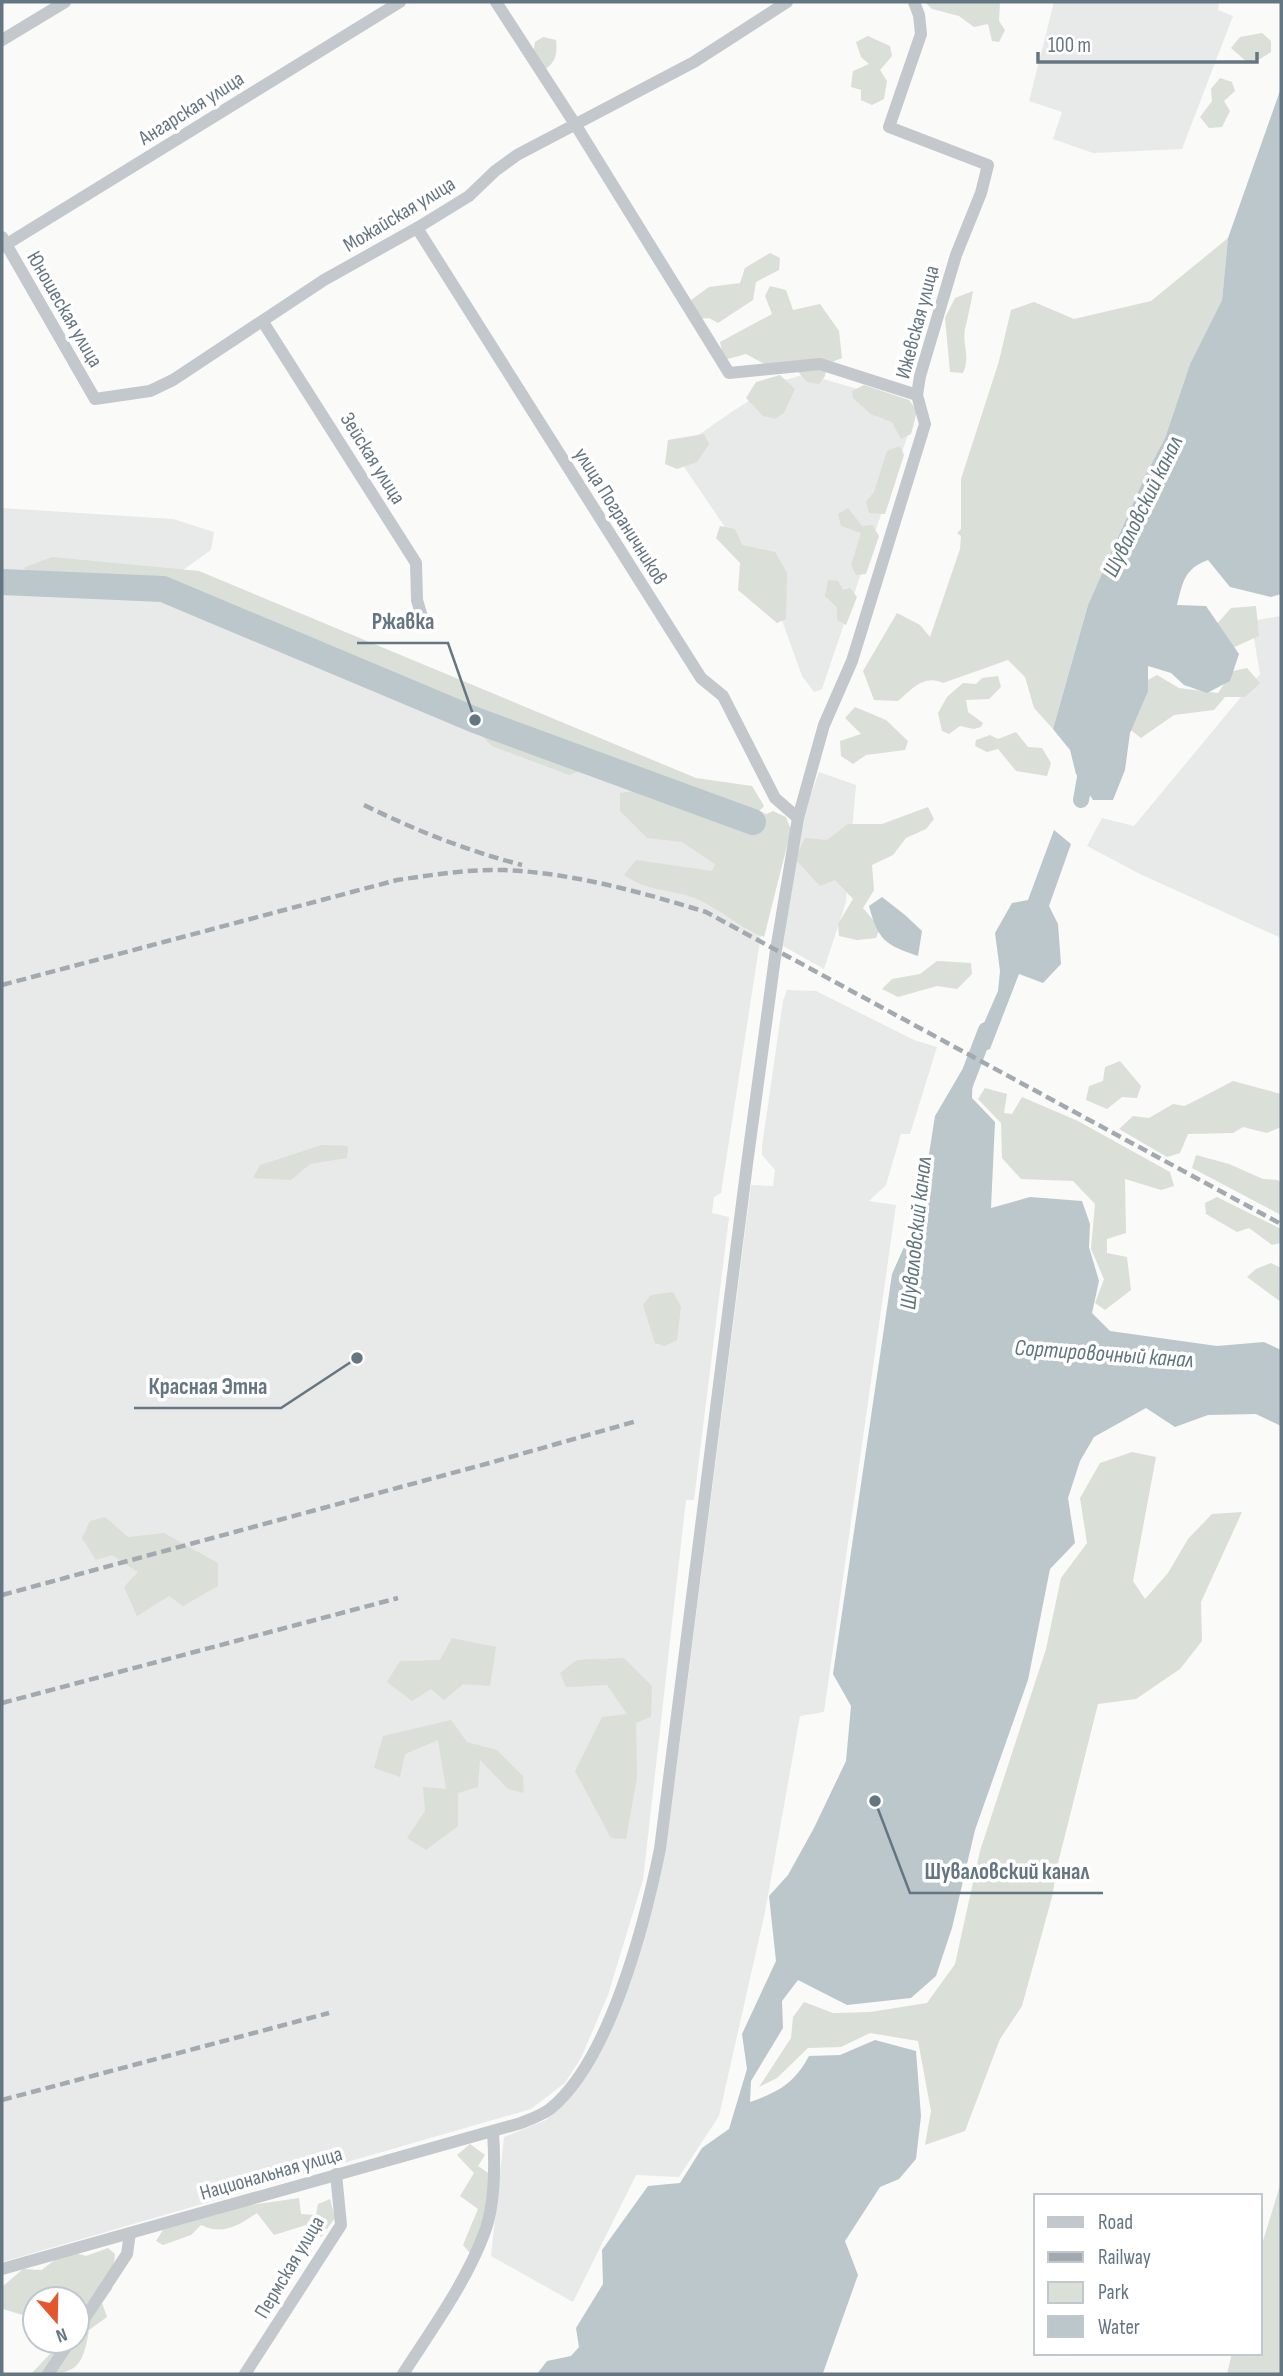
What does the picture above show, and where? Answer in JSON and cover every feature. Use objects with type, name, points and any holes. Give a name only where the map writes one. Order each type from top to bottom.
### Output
[{"type":"street","points":[[2,40],[65,2]]},
{"type":"street","name":"Ангарская улица","points":[[3,243],[400,2]]},
{"type":"street","name":"Ижевская улица","points":[[496,2],[729,373],[820,364],[917,395],[920,376],[956,255],[981,193],[988,165],[889,127],[921,34],[919,15],[914,2]]},
{"type":"street","name":"Можайская улица","points":[[95,399],[149,391],[173,380],[324,280],[469,196],[495,171],[517,155],[694,62],[787,2]]},
{"type":"street","name":"улица Пограничников","points":[[417,228],[701,678],[723,696],[775,798],[797,818]]},
{"type":"street","name":"Юношеская улица","points":[[3,243],[95,399]]},
{"type":"street","name":"Зейская улица","points":[[263,322],[416,563],[417,600],[425,624]]},
{"type":"street","points":[[797,818],[824,726],[852,661],[925,424],[917,395]]},
{"type":"street","name":"Национальная улица","points":[[2,2269],[522,2123],[549,2110],[582,2074],[618,2000],[642,1926],[660,1849],[747,1164],[797,818]]},
{"type":"street","points":[[403,2374],[461,2284],[485,2231],[495,2170],[493,2132]]},
{"type":"street","name":"Пермская улица","points":[[245,2374],[341,2225],[336,2174]]},
{"type":"street","points":[[91,2309],[127,2254],[130,2233]]},
{"type":"street","points":[[48,2374],[61,2355]]},
{"type":"shaded area","points":[[1054,2],[1219,2],[1218,10],[1233,16],[1182,149],[1093,153],[1053,139],[1062,112],[1029,101]]},
{"type":"shaded area","points":[[806,374],[906,403],[915,414],[822,689],[814,692],[802,676],[775,601],[674,452],[778,382]]},
{"type":"shaded area","points":[[2,508],[173,519],[214,532],[211,550],[183,570],[782,820],[760,941],[721,1193],[714,1197],[712,1213],[729,1217],[694,1500],[686,1500],[643,1880],[608,1995],[581,2058],[565,2083],[531,2109],[2,2262]]},
{"type":"shaded area","points":[[1281,616],[1281,938],[1140,874],[1087,846],[1102,818],[1134,826],[1260,674],[1251,621]]},
{"type":"shaded area","points":[[819,772],[856,785],[846,902],[824,969],[783,946],[803,817]]},
{"type":"shaded area","points":[[787,990],[816,991],[914,1040],[937,1047],[910,1134],[901,1134],[886,1185],[869,1201],[896,1205],[824,1712],[800,1716],[765,1912],[719,2116],[679,2177],[636,2175],[573,2302],[491,2256],[504,2137],[546,2120],[571,2096],[620,2005],[655,1899],[665,1853],[751,1185],[773,1186],[775,1170],[762,1155],[762,1146],[783,1001]]},
{"type":"green space","points":[[925,2],[1000,2],[999,21],[1005,30],[999,42],[992,41],[988,24],[974,27],[959,16],[932,9]]},
{"type":"green space","points":[[1262,33],[1271,41],[1271,52],[1260,59],[1247,62],[1231,48],[1240,37]]},
{"type":"green space","points":[[868,36],[890,46],[892,56],[880,70],[887,81],[884,99],[872,105],[861,100],[861,90],[851,87],[853,71],[869,64],[861,57],[856,42]]},
{"type":"green space","points":[[543,37],[556,40],[556,51],[551,64],[539,73],[531,64],[535,42]]},
{"type":"green space","points":[[1220,78],[1232,82],[1235,91],[1224,101],[1230,111],[1222,127],[1209,128],[1200,117],[1212,101],[1211,89]]},
{"type":"green space","points":[[1228,238],[1222,300],[1190,364],[1165,438],[1146,474],[1088,605],[1053,729],[1034,708],[1025,677],[1008,660],[943,683],[930,680],[924,682],[898,701],[874,700],[863,671],[897,613],[920,625],[930,637],[960,549],[961,536],[957,533],[961,529],[961,479],[999,361],[1011,310],[1034,302],[1074,319],[1151,301]]},
{"type":"green space","points":[[770,253],[780,258],[779,270],[756,282],[753,300],[718,323],[709,318],[699,319],[691,300],[709,287],[740,283],[745,268]]},
{"type":"green space","points":[[770,286],[786,290],[793,310],[820,304],[839,331],[842,358],[827,364],[825,376],[819,384],[807,382],[792,365],[768,366],[746,354],[724,360],[720,342],[772,314],[765,296]]},
{"type":"green space","points":[[973,291],[964,335],[965,367],[963,373],[950,372],[945,318],[955,298]]},
{"type":"green space","points":[[780,375],[795,389],[784,413],[775,419],[763,416],[746,398],[756,382]]},
{"type":"green space","points":[[864,385],[909,400],[917,411],[911,434],[901,439],[892,422],[871,414],[853,398],[852,391]]},
{"type":"green space","points":[[704,434],[709,444],[697,462],[677,469],[665,464],[668,440]]},
{"type":"green space","points":[[900,446],[904,455],[885,514],[869,513],[866,502],[874,492],[887,451]]},
{"type":"green space","points":[[848,508],[862,526],[872,525],[879,536],[866,574],[856,575],[851,565],[861,533],[841,526],[838,514]]},
{"type":"green space","points":[[720,526],[735,529],[742,545],[775,552],[787,573],[786,619],[777,623],[738,590],[740,563],[716,538]]},
{"type":"green space","points":[[52,557],[199,571],[696,778],[752,786],[764,806],[754,817],[735,822],[595,766],[569,775],[492,746],[460,714],[273,635],[171,584],[47,582],[23,568]]},
{"type":"green space","points":[[828,580],[838,581],[843,590],[850,588],[857,597],[846,625],[837,620],[837,607],[825,596]]},
{"type":"green space","points":[[1256,606],[1259,636],[1230,649],[1216,625],[1231,608]]},
{"type":"green space","points":[[1247,668],[1260,683],[1245,697],[1225,697],[1214,710],[1174,715],[1141,738],[1128,728],[1142,683],[1157,675],[1179,688],[1218,693],[1233,671]]},
{"type":"green space","points":[[998,676],[1001,687],[989,699],[966,700],[968,712],[983,723],[981,727],[974,729],[960,726],[949,734],[942,731],[938,713],[947,697],[963,683],[976,684],[982,678]]},
{"type":"green space","points":[[855,707],[886,720],[908,741],[905,750],[866,755],[853,764],[841,756],[840,741],[861,734],[845,718]]},
{"type":"green space","points":[[1016,732],[1028,747],[1042,748],[1051,763],[1047,776],[1016,771],[998,749],[987,752],[975,746],[976,740],[990,735],[998,739]]},
{"type":"green space","points":[[642,790],[739,827],[773,811],[786,817],[791,830],[764,937],[697,899],[651,888],[624,875],[636,860],[712,871],[715,864],[682,842],[647,838],[620,811],[620,793]]},
{"type":"green space","points":[[928,807],[934,819],[926,829],[906,838],[893,855],[872,865],[874,890],[863,908],[880,928],[876,938],[857,940],[839,936],[838,924],[853,899],[835,880],[820,886],[795,859],[805,838],[827,840],[848,824],[882,824]]},
{"type":"green space","points":[[937,961],[971,963],[972,974],[957,989],[937,986],[898,997],[882,989],[892,979],[920,974]]},
{"type":"green space","points":[[1120,1061],[1141,1086],[1137,1098],[1122,1097],[1107,1109],[1086,1100],[1089,1086],[1103,1081],[1105,1067]]},
{"type":"green space","points":[[1233,1081],[1281,1094],[1281,1127],[1267,1133],[1243,1127],[1233,1133],[1188,1134],[1180,1153],[1167,1157],[1119,1129],[1133,1116],[1149,1118],[1173,1104],[1185,1106]]},
{"type":"green space","points":[[985,1088],[1007,1094],[1004,1113],[1012,1114],[1022,1097],[1078,1121],[1170,1172],[1174,1186],[1161,1190],[1125,1179],[1126,1233],[1107,1239],[1107,1253],[1127,1257],[1131,1290],[1105,1310],[1095,1303],[1104,1279],[1091,1249],[1095,1204],[1073,1181],[1021,1179],[1002,1158],[1001,1123],[978,1099]]},
{"type":"green space","points":[[322,1145],[348,1146],[347,1158],[310,1164],[291,1180],[253,1178],[260,1165]]},
{"type":"green space","points":[[1196,1155],[1229,1164],[1263,1179],[1278,1180],[1281,1184],[1281,1215],[1192,1168]]},
{"type":"green space","points":[[1217,1197],[1281,1229],[1281,1243],[1272,1245],[1249,1228],[1237,1232],[1206,1214],[1205,1203]]},
{"type":"green space","points":[[1271,1263],[1281,1268],[1281,1302],[1247,1277],[1256,1269]]},
{"type":"green space","points":[[673,1292],[681,1307],[677,1340],[664,1346],[655,1343],[643,1305],[651,1295]]},
{"type":"green space","points":[[1132,1452],[1156,1457],[1133,1581],[1145,1599],[1168,1573],[1188,1539],[1212,1514],[1242,1512],[1201,1602],[1202,1641],[1180,1669],[1136,1699],[1098,1704],[1052,1897],[1022,2006],[1000,2039],[965,2131],[925,2145],[931,2111],[918,2041],[870,2033],[841,2047],[808,2048],[777,2078],[759,2087],[791,2038],[793,2017],[804,2002],[833,2013],[870,2012],[927,2003],[955,1964],[980,1851],[1046,1649],[1061,1578],[1087,1543],[1080,1498],[1100,1463]]},
{"type":"green space","points":[[105,1517],[128,1537],[164,1533],[218,1563],[218,1586],[183,1606],[169,1596],[137,1616],[124,1587],[138,1572],[112,1555],[96,1560],[82,1538],[90,1521]]},
{"type":"green space","points":[[452,1638],[496,1647],[490,1686],[463,1684],[444,1700],[431,1689],[412,1701],[387,1682],[400,1661],[440,1660]]},
{"type":"green space","points":[[624,1658],[652,1686],[651,1717],[636,1723],[637,1777],[626,1839],[611,1838],[575,1771],[602,1717],[627,1714],[607,1685],[566,1687],[560,1673],[577,1660]]},
{"type":"green space","points":[[451,1720],[467,1742],[497,1750],[523,1776],[524,1793],[508,1789],[480,1760],[478,1787],[458,1793],[458,1826],[426,1850],[407,1838],[425,1811],[423,1787],[446,1789],[438,1740],[405,1754],[400,1777],[374,1768],[383,1736]]},
{"type":"green space","points":[[470,2144],[485,2155],[478,2166],[497,2179],[477,2261],[463,2245],[478,2209],[460,2196],[474,2173],[457,2155]]},
{"type":"green space","points":[[1281,2182],[1281,2374],[1227,2374],[1232,2355],[1262,2355],[1262,2244]]},
{"type":"green space","points":[[299,2198],[301,2214],[316,2215],[318,2204],[330,2199],[335,2218],[321,2237],[306,2225],[274,2235],[257,2213],[230,2228],[216,2229],[201,2225],[191,2235],[163,2245],[156,2241],[163,2230],[250,2205]]},
{"type":"green space","points":[[108,2248],[115,2254],[112,2289],[102,2303],[107,2317],[91,2329],[91,2285],[21,2285],[21,2315],[3,2309],[2,2287],[23,2269],[42,2270],[62,2257],[73,2254],[86,2256]]},
{"type":"green space","points":[[49,2355],[83,2355],[73,2369],[66,2372],[31,2374]]},
{"type":"water","points":[[1281,88],[1281,594],[1271,597],[1230,587],[1208,560],[1189,572],[1177,605],[1206,606],[1239,654],[1230,681],[1207,693],[1184,685],[1171,673],[1148,666],[1148,691],[1130,733],[1125,770],[1113,800],[1093,800],[1076,774],[1070,750],[1053,729],[1088,605],[1146,474],[1165,438],[1190,364],[1222,300],[1228,238]]},
{"type":"water","points":[[1054,830],[1071,844],[1049,906],[1058,924],[1061,964],[1043,983],[1019,974],[990,1049],[980,1052],[977,1039],[998,991],[1000,971],[995,933],[1012,903],[1028,900]]},
{"type":"water","points":[[882,897],[922,931],[918,956],[890,944],[880,934],[869,906]]},
{"type":"water","name":"Сортировочный канал","points":[[962,1070],[973,1070],[972,1098],[995,1122],[991,1208],[1030,1197],[1082,1201],[1090,1224],[1089,1247],[1099,1281],[1092,1313],[1110,1331],[1217,1346],[1264,1342],[1281,1350],[1281,1426],[1256,1414],[1208,1415],[1175,1427],[1146,1408],[1094,1437],[1080,1461],[1068,1498],[1075,1543],[1050,1569],[1028,1680],[975,1830],[952,1928],[936,1976],[911,1998],[847,2005],[798,1980],[782,2001],[783,2028],[751,2081],[750,2102],[784,2086],[797,2074],[809,2056],[840,2055],[875,2040],[916,2051],[921,2116],[916,2159],[899,2179],[880,2187],[845,2241],[858,2275],[823,2373],[537,2374],[547,2361],[571,2356],[579,2347],[576,2328],[603,2284],[602,2250],[648,2186],[680,2183],[702,2148],[729,2129],[747,2069],[742,2034],[776,1961],[769,1896],[788,1875],[846,1761],[851,1706],[833,1674],[892,1274],[920,1211],[935,1116]]},
{"type":"waterway","points":[[2,582],[163,589],[475,720],[753,822]]},
{"type":"waterway","name":"Шуваловский канал","points":[[1081,800],[1087,766]]},
{"type":"waterway","name":"Шуваловский канал","points":[[963,1090],[986,1030]]},
{"type":"railway","points":[[364,805],[442,839],[522,865]]},
{"type":"railway","points":[[2,985],[397,880],[491,870],[581,879],[706,912],[1281,1224]]},
{"type":"railway","points":[[2,1595],[637,1421]]},
{"type":"railway","points":[[2,1703],[398,1598]]},
{"type":"railway","points":[[2,2100],[329,2013]]},
{"type":"place","name":"Ржавка","points":[[475,720]]},
{"type":"place","name":"Красная Этна","points":[[357,1358]]},
{"type":"place","name":"Шуваловский канал","points":[[875,1801]]}]
